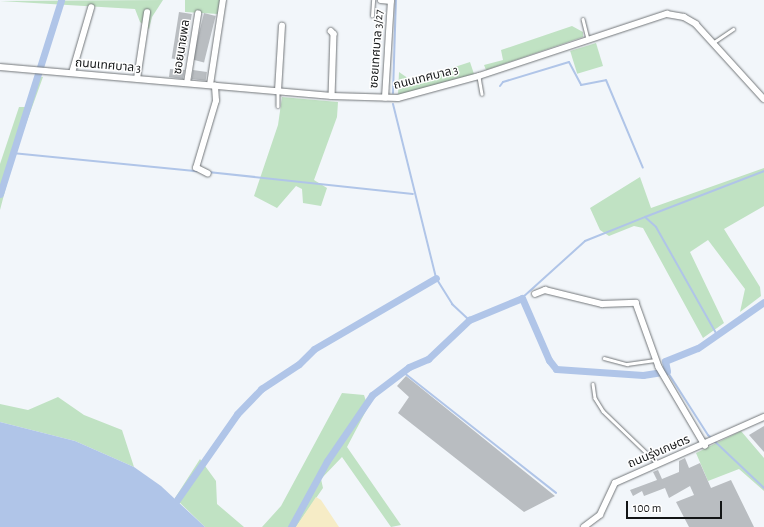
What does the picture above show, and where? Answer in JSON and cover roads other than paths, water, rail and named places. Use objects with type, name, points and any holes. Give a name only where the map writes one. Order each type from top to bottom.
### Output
[{"type":"street","points":[[208,174],[196,168],[216,101],[213,86],[223,0]]},
{"type":"street","points":[[381,0],[391,1]]},
{"type":"street","name":"ซอยเทศบาล 3/27","points":[[384,98],[391,1]]},
{"type":"street","points":[[72,73],[91,8]]},
{"type":"street","points":[[137,79],[148,13]]},
{"type":"street","name":"ซอยนายพล","points":[[187,83],[198,14]]},
{"type":"street","name":"ถนนเทศบาล 3","points":[[0,67],[332,96],[384,98],[408,97],[479,76],[667,14],[684,16],[714,42],[764,99]]},
{"type":"street","points":[[278,91],[282,26]]},
{"type":"street","points":[[331,31],[334,34],[332,96]]},
{"type":"street","points":[[535,294],[545,290],[602,304],[636,303],[659,367],[705,445]]},
{"type":"street","name":"ถนนรุ่งเกษตร","points":[[584,527],[600,516],[615,483],[705,445],[764,417]]},
{"type":"lane","points":[[372,16],[373,0]]},
{"type":"lane","points":[[583,19],[588,39]]},
{"type":"lane","points":[[714,42],[733,29]]},
{"type":"lane","points":[[479,76],[482,94]]},
{"type":"lane","points":[[278,91],[278,106]]},
{"type":"lane","points":[[604,358],[627,364],[656,360]]},
{"type":"lane","points":[[593,384],[595,398],[603,412],[659,465]]},
{"type":"water","points":[[0,422],[75,441],[134,467],[161,486],[205,527],[0,527]]},
{"type":"waterway","points":[[0,194],[61,0]]},
{"type":"waterway","points":[[393,93],[396,0]]},
{"type":"waterway","points":[[500,86],[503,82],[569,62],[581,85],[606,80],[643,168]]},
{"type":"waterway","points":[[393,104],[436,278],[452,304],[469,320]]},
{"type":"waterway","points":[[12,153],[197,171]]},
{"type":"waterway","points":[[645,217],[764,171]]},
{"type":"waterway","points":[[208,172],[413,194]]},
{"type":"waterway","points":[[522,298],[585,241],[645,217],[656,227],[716,333]]},
{"type":"waterway","points":[[172,507],[237,414],[261,389],[299,364],[314,349],[436,278]]},
{"type":"waterway","points":[[291,527],[327,461],[372,395],[409,367],[428,359],[469,320],[522,298],[549,360],[556,369],[643,375],[667,371],[665,361],[698,348],[764,302]]},
{"type":"waterway","points":[[667,371],[708,435],[764,488]]},
{"type":"waterway","points":[[403,372],[556,493]]}]
